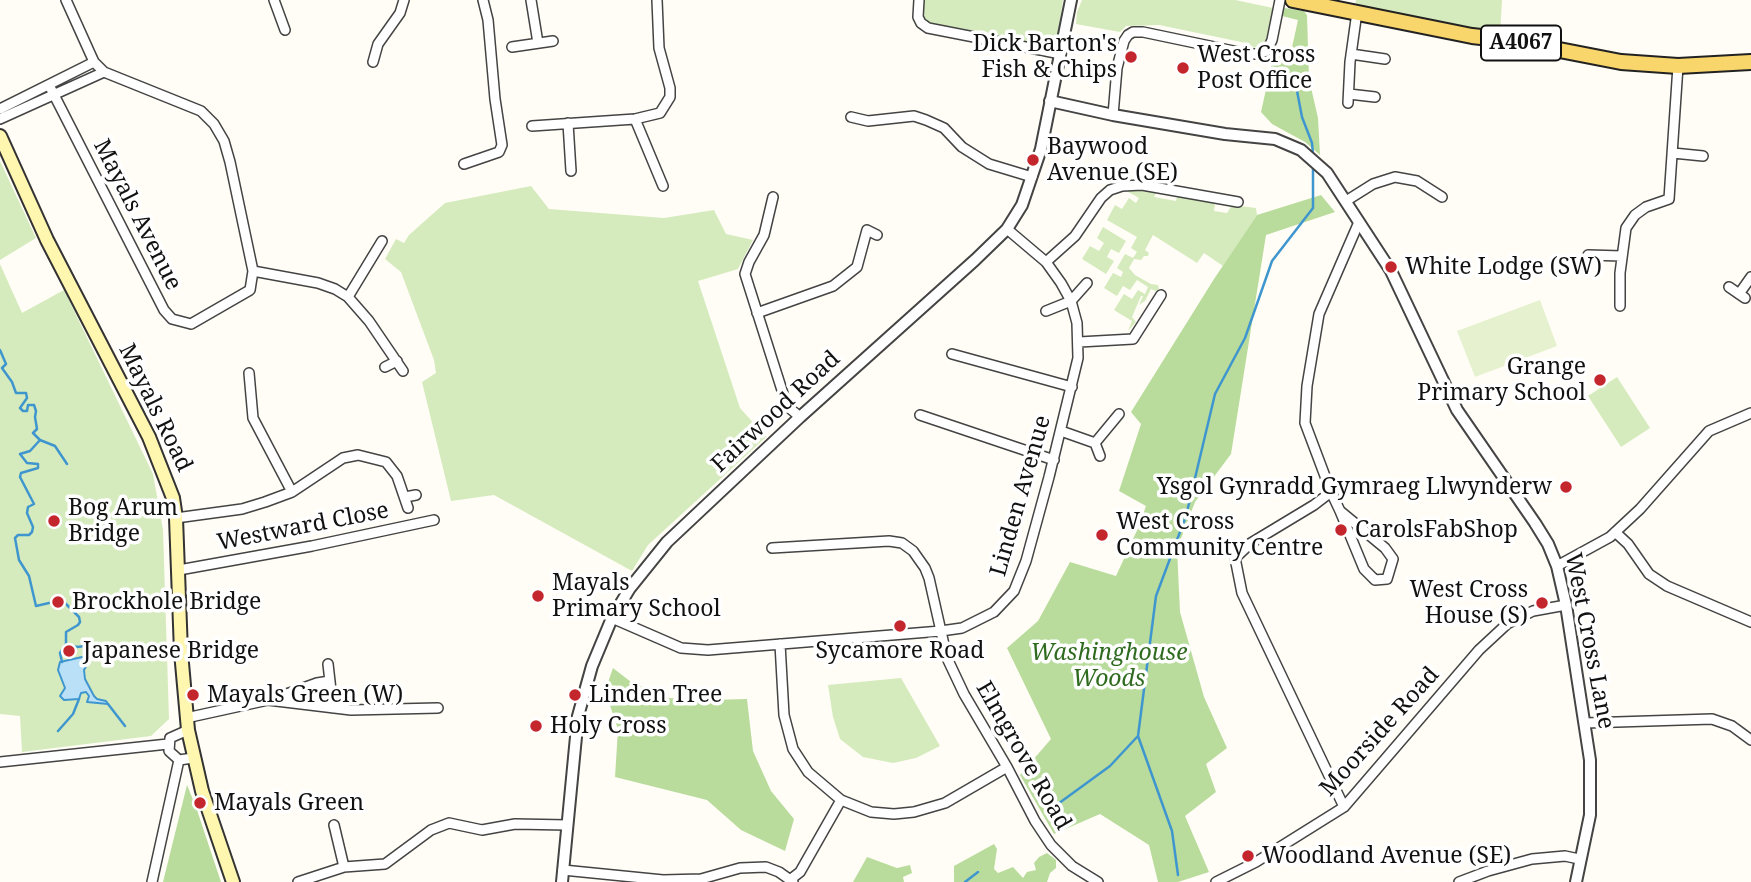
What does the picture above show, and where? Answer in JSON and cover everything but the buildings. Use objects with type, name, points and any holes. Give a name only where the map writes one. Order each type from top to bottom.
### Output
[{"type":"main road","name":"A4067","points":[[1293,0],[1472,36],[1508,40],[1621,62],[1678,66],[1751,62]]},
{"type":"main road","name":"Mayals Road","points":[[0,136],[47,240],[149,438],[173,498],[180,570],[181,652],[187,724],[193,758],[233,882]]},
{"type":"street","points":[[66,0],[94,62],[104,72],[201,111],[214,124],[224,141],[230,162],[253,271],[318,283],[335,289],[348,298],[369,321],[403,371]]},
{"type":"street","points":[[274,0],[285,30]]},
{"type":"street","points":[[373,62],[379,44],[400,13],[404,0]]},
{"type":"street","points":[[464,164],[499,152],[502,145],[488,20],[483,0]]},
{"type":"street","points":[[531,0],[538,43]]},
{"type":"street","points":[[532,126],[635,119],[660,113],[670,97],[670,88],[659,48],[657,0]]},
{"type":"street","points":[[919,0],[918,16],[921,23],[928,28],[1061,54]]},
{"type":"street","name":"Fairwood Road","points":[[562,882],[578,716],[592,666],[612,618],[637,578],[667,542],[1007,229],[1022,205],[1041,149],[1071,0]]},
{"type":"street","points":[[1112,115],[1117,68],[1124,41],[1133,32],[1248,54],[1267,51],[1272,40],[1280,0]]},
{"type":"street","points":[[1357,12],[1349,98],[1375,97]]},
{"type":"street","points":[[512,47],[553,41]]},
{"type":"street","points":[[1351,54],[1385,60]]},
{"type":"street","points":[[0,109],[94,62]]},
{"type":"street","points":[[1620,306],[1626,228],[1635,215],[1646,207],[1669,199],[1678,66]]},
{"type":"street","points":[[0,119],[104,72]]},
{"type":"street","name":"Mayals Avenue","points":[[49,85],[164,310],[172,319],[191,324],[244,296],[250,290],[253,271]]},
{"type":"street","name":"West Cross Lane","points":[[1050,102],[1225,134],[1275,139],[1301,150],[1325,171],[1346,201],[1391,271],[1457,410],[1535,523],[1557,566],[1585,723],[1592,790],[1590,814],[1576,882]]},
{"type":"street","points":[[852,117],[869,121],[914,116],[944,128],[962,147],[989,164],[1032,177]]},
{"type":"street","points":[[635,119],[663,186]]},
{"type":"street","points":[[568,123],[571,171]]},
{"type":"street","points":[[1673,153],[1703,156]]},
{"type":"street","points":[[1346,201],[1373,184],[1395,177],[1417,181],[1442,197]]},
{"type":"street","points":[[1046,262],[1075,236],[1101,198],[1110,190],[1122,186],[1142,185],[1238,202]]},
{"type":"street","points":[[773,197],[764,235],[748,262],[746,274],[788,406],[800,417]]},
{"type":"street","points":[[1340,511],[1385,548],[1393,559],[1387,579],[1375,580],[1364,569],[1331,492],[1305,423],[1307,386],[1319,314],[1359,222]]},
{"type":"street","name":"Linden Avenue","points":[[612,618],[681,648],[708,650],[941,631],[962,628],[994,612],[1014,591],[1026,561],[1079,358],[1077,324],[1071,301],[1061,283],[1046,262],[1007,229]]},
{"type":"street","points":[[757,313],[833,286],[857,267],[867,230],[877,235]]},
{"type":"street","points":[[348,298],[382,241]]},
{"type":"street","points":[[1588,255],[1622,256]]},
{"type":"street","points":[[1729,287],[1742,296],[1751,276]]},
{"type":"street","points":[[1046,311],[1071,301],[1087,283]]},
{"type":"street","points":[[1079,342],[1133,339],[1161,295]]},
{"type":"street","points":[[952,354],[1072,387]]},
{"type":"street","points":[[386,367],[397,361]]},
{"type":"street","points":[[249,373],[253,418],[292,492]]},
{"type":"street","points":[[1557,566],[1587,551],[1615,532],[1640,509],[1709,431],[1751,413]]},
{"type":"street","points":[[1094,443],[1119,414]]},
{"type":"street","points":[[920,415],[1054,460]]},
{"type":"street","points":[[1061,431],[1094,443],[1100,456]]},
{"type":"street","points":[[176,518],[242,509],[292,492],[343,458],[358,455],[386,462],[397,476],[408,508]]},
{"type":"street","points":[[1331,492],[1251,543],[1235,558],[1242,593],[1344,807]]},
{"type":"street","points":[[405,497],[416,495]]},
{"type":"street","name":"Westward Close","points":[[180,570],[313,546],[434,520]]},
{"type":"street","points":[[1615,532],[1628,544],[1649,574],[1667,586],[1751,622]]},
{"type":"street","points":[[772,548],[889,541],[902,543],[913,551],[925,568],[941,631]]},
{"type":"street","name":"Moorside Road","points":[[1216,882],[1256,862],[1344,807],[1479,650],[1507,624],[1534,611],[1566,605]]},
{"type":"street","name":"Elmgrove Road","points":[[941,631],[947,658],[964,694],[1035,821],[1051,845],[1072,866],[1098,882]]},
{"type":"street","points":[[780,644],[784,715],[793,748],[808,772],[841,800],[871,812],[914,812],[945,803],[1007,767]]},
{"type":"street","points":[[328,664],[333,708]]},
{"type":"street","points":[[0,762],[168,744],[187,724],[330,681]]},
{"type":"street","points":[[268,700],[333,708],[438,708]]},
{"type":"street","points":[[1585,723],[1712,719],[1732,726],[1751,740]]},
{"type":"street","points":[[168,744],[171,754],[179,760],[193,758]]},
{"type":"street","points":[[152,882],[179,760]]},
{"type":"street","points":[[563,870],[662,881],[701,879],[740,868],[766,867],[792,881],[800,872],[841,800]]},
{"type":"street","points":[[298,882],[344,867],[391,862],[430,830],[449,823],[482,830],[515,824],[567,825]]},
{"type":"street","points":[[334,825],[344,867]]},
{"type":"street","points":[[1459,882],[1532,859],[1565,856],[1579,859]]},
{"type":"green space","points":[[921,0],[1063,0],[1056,47],[929,24],[920,13]]},
{"type":"green space","points":[[1082,0],[1235,0],[1273,8],[1263,46],[1252,48],[1246,43],[1159,25],[1126,26],[1120,32],[1076,24]]},
{"type":"green space","points":[[1356,0],[1502,0],[1500,35],[1355,6]]},
{"type":"green space","points":[[1284,8],[1304,11],[1307,15],[1309,79],[1318,118],[1320,155],[1305,142],[1272,124],[1261,112],[1275,49],[1291,52],[1298,20],[1282,16]]},
{"type":"green space","points":[[0,161],[36,238],[0,260]]},
{"type":"green space","points":[[531,186],[549,209],[664,218],[714,210],[726,234],[753,240],[738,269],[698,281],[740,408],[766,437],[648,545],[632,571],[494,495],[451,501],[422,382],[436,373],[434,360],[401,272],[385,259],[396,239],[404,243],[409,235],[445,203]]},
{"type":"green space","points":[[1121,188],[1154,189],[1154,197],[1176,201],[1178,194],[1211,200],[1215,205],[1214,211],[1227,213],[1232,205],[1256,208],[1257,215],[1223,266],[1204,253],[1197,263],[1153,235],[1145,250],[1149,253],[1148,256],[1141,260],[1134,259],[1129,268],[1135,275],[1158,285],[1159,290],[1158,292],[1151,289],[1145,301],[1139,305],[1141,296],[1132,317],[1136,322],[1128,331],[1132,321],[1114,310],[1124,294],[1132,299],[1138,290],[1145,294],[1148,287],[1137,280],[1130,290],[1123,286],[1117,296],[1104,288],[1113,273],[1121,277],[1123,272],[1117,268],[1125,254],[1133,258],[1137,252],[1131,248],[1137,237],[1107,220],[1115,205],[1122,209],[1129,198],[1136,203],[1139,198]]},
{"type":"green space","name":"Washinghouse Woods","points":[[1321,195],[1335,212],[1266,235],[1231,454],[1195,502],[1177,549],[1180,612],[1204,697],[1227,748],[1206,764],[1216,792],[1185,816],[1209,872],[1178,882],[1158,882],[1149,845],[1100,814],[1054,834],[1020,775],[1051,739],[1007,648],[1038,621],[1070,562],[1116,576],[1146,506],[1119,491],[1141,424],[1131,412],[1257,215]]},
{"type":"green space","points":[[1103,227],[1126,241],[1119,253],[1111,249],[1107,257],[1114,261],[1106,274],[1082,259],[1090,246],[1099,251],[1104,243],[1097,238]]},
{"type":"green space","points":[[0,264],[22,313],[64,290],[153,474],[163,530],[169,719],[151,736],[22,752],[20,716],[0,714]]},
{"type":"green space","points":[[1540,300],[1557,346],[1475,377],[1457,331]]},
{"type":"green space","points":[[1617,377],[1650,428],[1621,447],[1588,396]]},
{"type":"green space","points":[[613,668],[631,682],[669,698],[747,699],[753,751],[771,791],[794,819],[785,851],[741,830],[707,800],[615,777],[618,729],[605,691]]},
{"type":"green space","points":[[901,678],[940,746],[916,758],[893,763],[863,757],[840,739],[828,685]]},
{"type":"green space","points":[[187,785],[196,807],[221,882],[163,882]]},
{"type":"green space","points":[[994,844],[997,849],[994,869],[998,873],[1013,867],[1023,878],[1027,872],[1036,870],[1034,863],[1047,853],[1056,860],[1056,868],[1050,873],[1047,882],[954,882],[954,866]]},
{"type":"green space","points":[[867,857],[897,868],[910,865],[912,873],[903,877],[904,882],[853,882]]},
{"type":"water","points":[[91,655],[84,670],[85,679],[94,696],[108,704],[87,702],[89,696],[86,692],[81,693],[79,699],[64,700],[60,696],[65,688],[58,670],[60,662]]},
{"type":"waterway","points":[[1307,77],[1297,91],[1313,154]]},
{"type":"waterway","points":[[1178,875],[1172,831],[1138,736],[1156,596],[1186,516],[1215,394],[1245,338],[1272,261],[1313,208],[1313,164]]},
{"type":"waterway","points":[[0,350],[6,364],[2,368],[16,393],[26,393],[27,398],[20,408],[27,411],[28,405],[34,405],[37,429],[33,433],[40,440]]},
{"type":"waterway","points":[[66,644],[66,632],[78,625],[79,617],[62,600],[36,606],[29,576],[19,560],[15,538],[18,535],[29,535],[33,527],[27,513],[28,507],[34,504],[20,477],[21,473],[38,468],[38,464],[27,463],[20,454],[30,451],[40,440],[55,446],[67,464]]},
{"type":"waterway","points":[[62,662],[60,653],[66,644],[85,646]]},
{"type":"waterway","points":[[58,731],[73,714],[79,699]]},
{"type":"waterway","points":[[108,704],[125,726]]},
{"type":"waterway","points":[[1051,809],[1110,766],[1137,737]]},
{"type":"waterway","points":[[965,882],[978,872]]},
{"type":"place","name":"Dick Barton's Fish & Chips","points":[[1131,57]]},
{"type":"place","name":"West Cross Post Office","points":[[1183,68]]},
{"type":"place","name":"Baywood Avenue (SE)","points":[[1033,160]]},
{"type":"place","name":"White Lodge (SW)","points":[[1391,267]]},
{"type":"place","name":"Grange Primary School","points":[[1600,380]]},
{"type":"place","name":"Ysgol Gynradd Gymraeg Llwynderw","points":[[1566,487]]},
{"type":"place","name":"Bog Arum Bridge","points":[[54,521]]},
{"type":"place","name":"CarolsFabShop","points":[[1341,530]]},
{"type":"place","name":"West Cross Community Centre","points":[[1102,535]]},
{"type":"place","name":"Mayals Primary School","points":[[538,596]]},
{"type":"place","name":"Brockhole Bridge","points":[[58,602]]},
{"type":"place","name":"West Cross House (S)","points":[[1542,603]]},
{"type":"place","name":"Sycamore Road","points":[[900,626]]},
{"type":"place","name":"Japanese Bridge","points":[[69,651]]},
{"type":"place","name":"Mayals Green (W)","points":[[193,695]]},
{"type":"place","name":"Linden Tree","points":[[575,695]]},
{"type":"place","name":"Holy Cross","points":[[536,726]]},
{"type":"place","name":"Mayals Green","points":[[200,803]]},
{"type":"place","name":"Woodland Avenue (SE)","points":[[1248,856]]}]
